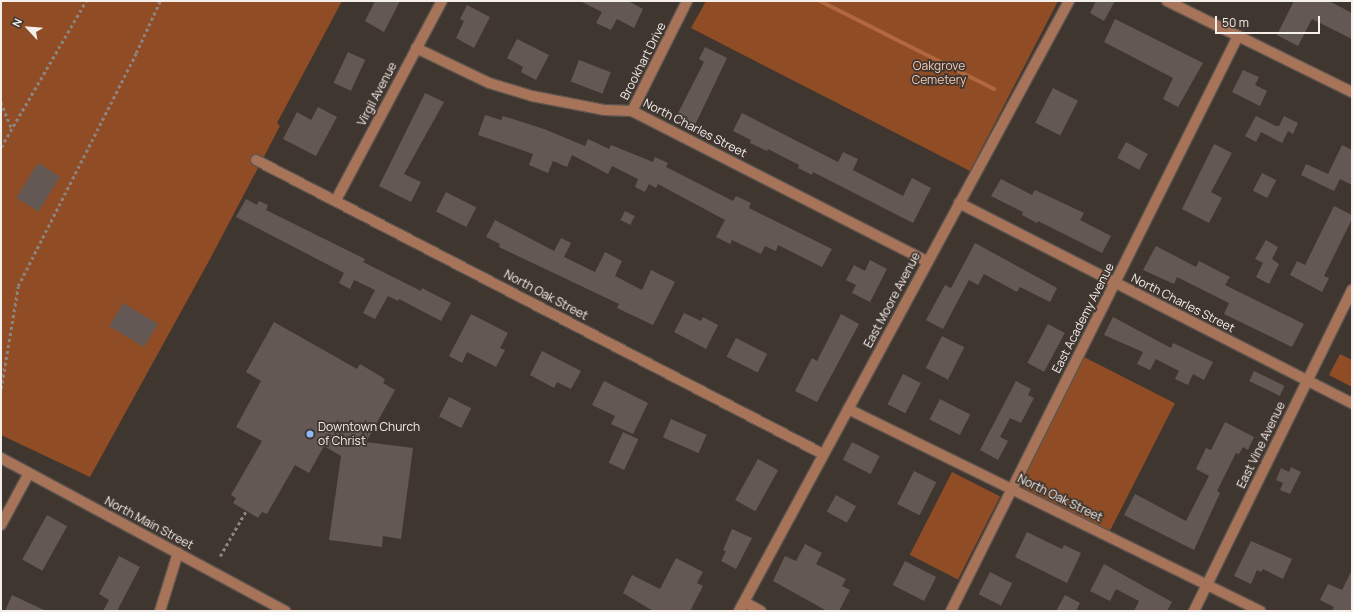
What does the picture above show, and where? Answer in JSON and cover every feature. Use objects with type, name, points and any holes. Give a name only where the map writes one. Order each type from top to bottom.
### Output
[{"type":"street","name":"Virgil Avenue","points":[[336,200],[442,1]]},
{"type":"street","name":"Brookhart Drive","points":[[632,111],[687,1]]},
{"type":"street","name":"East Moore Avenue","points":[[741,607],[1069,1]]},
{"type":"street","points":[[1167,1],[1352,92]]},
{"type":"street","name":"East Academy Avenue","points":[[951,611],[1238,36]]},
{"type":"street","name":"North Charles Street","points":[[416,48],[489,83],[532,96],[604,110],[632,111],[928,262]]},
{"type":"street","name":"North Oak Street","points":[[256,160],[336,200],[823,454]]},
{"type":"street","name":"North Charles Street","points":[[959,203],[1352,403]]},
{"type":"street","name":"East Vine Avenue","points":[[1194,611],[1352,290]]},
{"type":"street","name":"North Oak Street","points":[[848,409],[1260,611]]},
{"type":"street","name":"North Main Street","points":[[1,458],[285,611]]},
{"type":"street","points":[[1,525],[29,473]]},
{"type":"street","points":[[160,611],[178,554]]},
{"type":"street","points":[[741,607],[761,611]]},
{"type":"path","points":[[1,147],[11,127],[86,1]]},
{"type":"path","points":[[1,389],[18,286],[136,53],[160,1]]},
{"type":"path","points":[[1,102],[11,127]]},
{"type":"path","points":[[220,556],[246,511]]},
{"type":"green space","points":[[1,1],[342,1],[277,123],[280,126],[210,259],[90,477],[1,435]]},
{"type":"green space","name":"Oakgrove Cemetery","points":[[706,1],[1058,1],[970,171],[691,28]]},
{"type":"green space","points":[[1340,354],[1352,360],[1352,387],[1329,375]]},
{"type":"green space","points":[[1084,357],[1175,403],[1110,532],[1019,485]]},
{"type":"green space","points":[[952,472],[1000,497],[958,579],[910,555]]},
{"type":"building","points":[[375,1],[400,1],[384,32],[365,21]]},
{"type":"building","points":[[580,1],[628,1],[643,9],[634,28],[617,19],[611,30],[596,23],[602,12]]},
{"type":"building","points":[[1096,1],[1115,1],[1104,21],[1090,13]]},
{"type":"building","points":[[1294,1],[1329,1],[1352,13],[1352,39],[1312,19],[1298,46],[1277,35]]},
{"type":"building","points":[[467,5],[490,17],[474,48],[456,38],[464,21],[460,19]]},
{"type":"building","points":[[1115,19],[1203,63],[1178,107],[1163,99],[1173,78],[1104,42]]},
{"type":"building","points":[[517,39],[549,55],[536,80],[521,72],[523,67],[507,58]]},
{"type":"building","points":[[705,47],[727,58],[694,127],[676,117],[704,62],[699,59]]},
{"type":"building","points":[[348,52],[365,60],[351,91],[334,83]]},
{"type":"building","points":[[579,60],[611,72],[602,94],[571,81]]},
{"type":"building","points":[[1243,70],[1259,77],[1255,85],[1267,91],[1260,106],[1232,92]]},
{"type":"building","points":[[1053,88],[1078,101],[1060,135],[1035,123]]},
{"type":"building","points":[[425,93],[444,102],[404,174],[421,182],[411,202],[379,186]]},
{"type":"building","points":[[318,107],[337,117],[316,156],[283,139],[297,112],[311,120]]},
{"type":"building","points":[[742,113],[838,162],[843,152],[858,159],[853,170],[903,196],[912,178],[931,188],[913,223],[813,172],[812,175],[798,168],[799,165],[768,149],[767,151],[750,143],[751,140],[733,131]]},
{"type":"building","points":[[485,115],[501,120],[503,116],[544,129],[585,146],[588,139],[609,149],[611,145],[653,162],[655,157],[668,163],[666,167],[733,201],[736,196],[751,203],[749,208],[832,249],[822,267],[778,245],[776,251],[765,246],[761,254],[732,240],[730,244],[716,237],[725,220],[658,184],[656,188],[649,184],[645,192],[635,187],[638,179],[612,166],[608,174],[572,155],[567,167],[553,161],[548,173],[529,165],[533,154],[478,135]]},
{"type":"building","points":[[1256,116],[1276,126],[1279,126],[1284,116],[1298,123],[1293,134],[1288,131],[1282,143],[1261,132],[1256,142],[1245,136]]},
{"type":"building","points":[[1126,142],[1148,154],[1139,170],[1117,158]]},
{"type":"building","points":[[1214,144],[1232,153],[1211,192],[1222,198],[1209,223],[1182,209]]},
{"type":"building","points":[[1342,145],[1352,150],[1352,185],[1340,179],[1334,191],[1301,175],[1306,164],[1328,174]]},
{"type":"building","points":[[38,163],[60,177],[38,212],[16,198]]},
{"type":"building","points":[[1262,173],[1276,180],[1267,198],[1253,191]]},
{"type":"building","points":[[1001,179],[1032,195],[1035,190],[1084,213],[1080,220],[1111,236],[1102,253],[1038,221],[1037,223],[1022,215],[1023,212],[991,196]]},
{"type":"building","points":[[446,192],[476,207],[466,227],[436,212]]},
{"type":"building","points":[[246,199],[257,205],[259,201],[268,205],[266,210],[365,259],[363,262],[421,291],[422,288],[451,303],[441,321],[399,299],[398,301],[388,296],[375,319],[363,313],[375,290],[354,280],[350,289],[339,283],[344,273],[236,217]]},
{"type":"building","points":[[1334,206],[1352,215],[1352,219],[1324,276],[1329,278],[1322,292],[1290,275],[1297,261],[1305,265]]},
{"type":"building","points":[[625,211],[635,216],[630,225],[620,220]]},
{"type":"building","points":[[495,220],[554,251],[561,238],[571,243],[564,257],[595,272],[605,252],[622,261],[615,276],[642,290],[651,270],[675,282],[653,325],[617,308],[619,304],[499,247],[500,244],[486,237]]},
{"type":"building","points":[[1266,240],[1278,247],[1272,259],[1279,264],[1269,284],[1256,277],[1263,263],[1255,259]]},
{"type":"building","points":[[975,243],[1057,288],[1050,302],[1020,287],[1017,292],[984,274],[978,285],[969,280],[943,329],[926,320],[945,285],[951,288]]},
{"type":"building","points":[[1156,246],[1196,267],[1199,261],[1230,277],[1225,285],[1304,324],[1292,347],[1224,314],[1229,303],[1177,277],[1174,284],[1143,270]]},
{"type":"building","points":[[870,260],[887,269],[870,302],[852,293],[856,285],[846,280],[854,265],[865,271]]},
{"type":"building","points":[[123,303],[158,324],[144,347],[109,326]]},
{"type":"building","points":[[684,313],[701,321],[703,317],[718,325],[706,349],[674,332]]},
{"type":"building","points":[[471,314],[508,333],[500,348],[505,350],[496,367],[467,352],[462,363],[449,356]]},
{"type":"building","points":[[841,314],[859,324],[817,402],[795,391],[812,358],[817,361]]},
{"type":"building","points":[[1113,317],[1171,348],[1173,343],[1213,362],[1204,380],[1193,374],[1188,385],[1175,379],[1179,371],[1156,359],[1150,370],[1137,364],[1143,352],[1104,335]]},
{"type":"building","name":"Downtown Church of Christ","points":[[274,322],[357,369],[360,364],[385,379],[383,383],[395,390],[366,442],[413,448],[401,539],[383,536],[382,547],[329,540],[341,456],[324,446],[309,473],[295,465],[267,514],[262,512],[258,518],[233,503],[236,498],[231,495],[262,441],[236,427],[261,381],[246,372]]},
{"type":"building","points":[[1048,324],[1065,333],[1044,372],[1027,363]]},
{"type":"building","points":[[942,336],[964,347],[948,379],[926,368]]},
{"type":"building","points":[[736,338],[767,354],[758,373],[726,357]]},
{"type":"building","points":[[542,351],[581,371],[571,389],[557,382],[554,388],[530,375]]},
{"type":"building","points":[[1254,371],[1285,386],[1280,396],[1249,381]]},
{"type":"building","points":[[903,374],[921,383],[905,413],[888,404]]},
{"type":"building","points":[[604,381],[648,403],[633,434],[611,424],[615,416],[592,405]]},
{"type":"building","points":[[1016,381],[1031,389],[1028,395],[1034,398],[1021,423],[1010,418],[1000,437],[1008,441],[998,460],[980,450]]},
{"type":"building","points":[[449,397],[471,408],[461,428],[439,417]]},
{"type":"building","points":[[940,399],[970,414],[960,435],[930,419]]},
{"type":"building","points":[[671,419],[707,435],[698,453],[663,437]]},
{"type":"building","points":[[1225,422],[1254,437],[1248,450],[1243,447],[1239,454],[1236,453],[1217,491],[1220,493],[1194,550],[1124,515],[1135,494],[1186,521],[1209,476],[1196,469],[1206,448],[1211,450]]},
{"type":"building","points":[[623,432],[638,439],[624,470],[609,463]]},
{"type":"building","points":[[852,442],[880,456],[871,474],[843,460]]},
{"type":"building","points":[[758,459],[778,470],[755,511],[735,500]]},
{"type":"building","points":[[1291,467],[1301,472],[1290,494],[1280,490],[1283,483],[1276,480],[1281,468],[1289,472]]},
{"type":"building","points":[[914,471],[936,482],[919,515],[897,504]]},
{"type":"building","points":[[836,495],[856,506],[847,523],[827,512]]},
{"type":"building","points":[[47,515],[67,526],[42,571],[22,560]]},
{"type":"building","points":[[732,529],[752,538],[736,569],[721,561],[726,551],[723,550]]},
{"type":"building","points":[[1027,532],[1062,549],[1064,545],[1081,553],[1067,583],[1015,557]]},
{"type":"building","points":[[1251,541],[1292,559],[1283,579],[1263,569],[1261,572],[1257,570],[1251,584],[1234,576]]},
{"type":"building","points":[[805,544],[822,553],[816,564],[846,579],[842,586],[850,590],[839,611],[827,611],[773,581],[785,556],[796,561]]},
{"type":"building","points":[[119,556],[140,567],[117,611],[103,611],[109,600],[99,594]]},
{"type":"building","points":[[676,558],[703,572],[697,583],[703,586],[690,611],[653,611],[623,593],[632,575],[660,589]]},
{"type":"building","points":[[905,561],[936,577],[924,601],[893,585]]},
{"type":"building","points":[[1104,564],[1172,602],[1167,611],[1134,611],[1139,601],[1116,589],[1110,601],[1090,591]]},
{"type":"building","points":[[1352,570],[1352,611],[1332,611],[1334,607],[1320,600],[1328,584],[1342,590]]},
{"type":"building","points":[[990,572],[1012,583],[1001,606],[979,594]]},
{"type":"building","points":[[12,595],[46,611],[5,611]]},
{"type":"building","points":[[1065,595],[1080,603],[1076,611],[1056,611]]},
{"type":"waterway","points":[[820,1],[994,89]]},
{"type":"place","name":"Downtown Church of Christ","points":[[310,434]]}]
